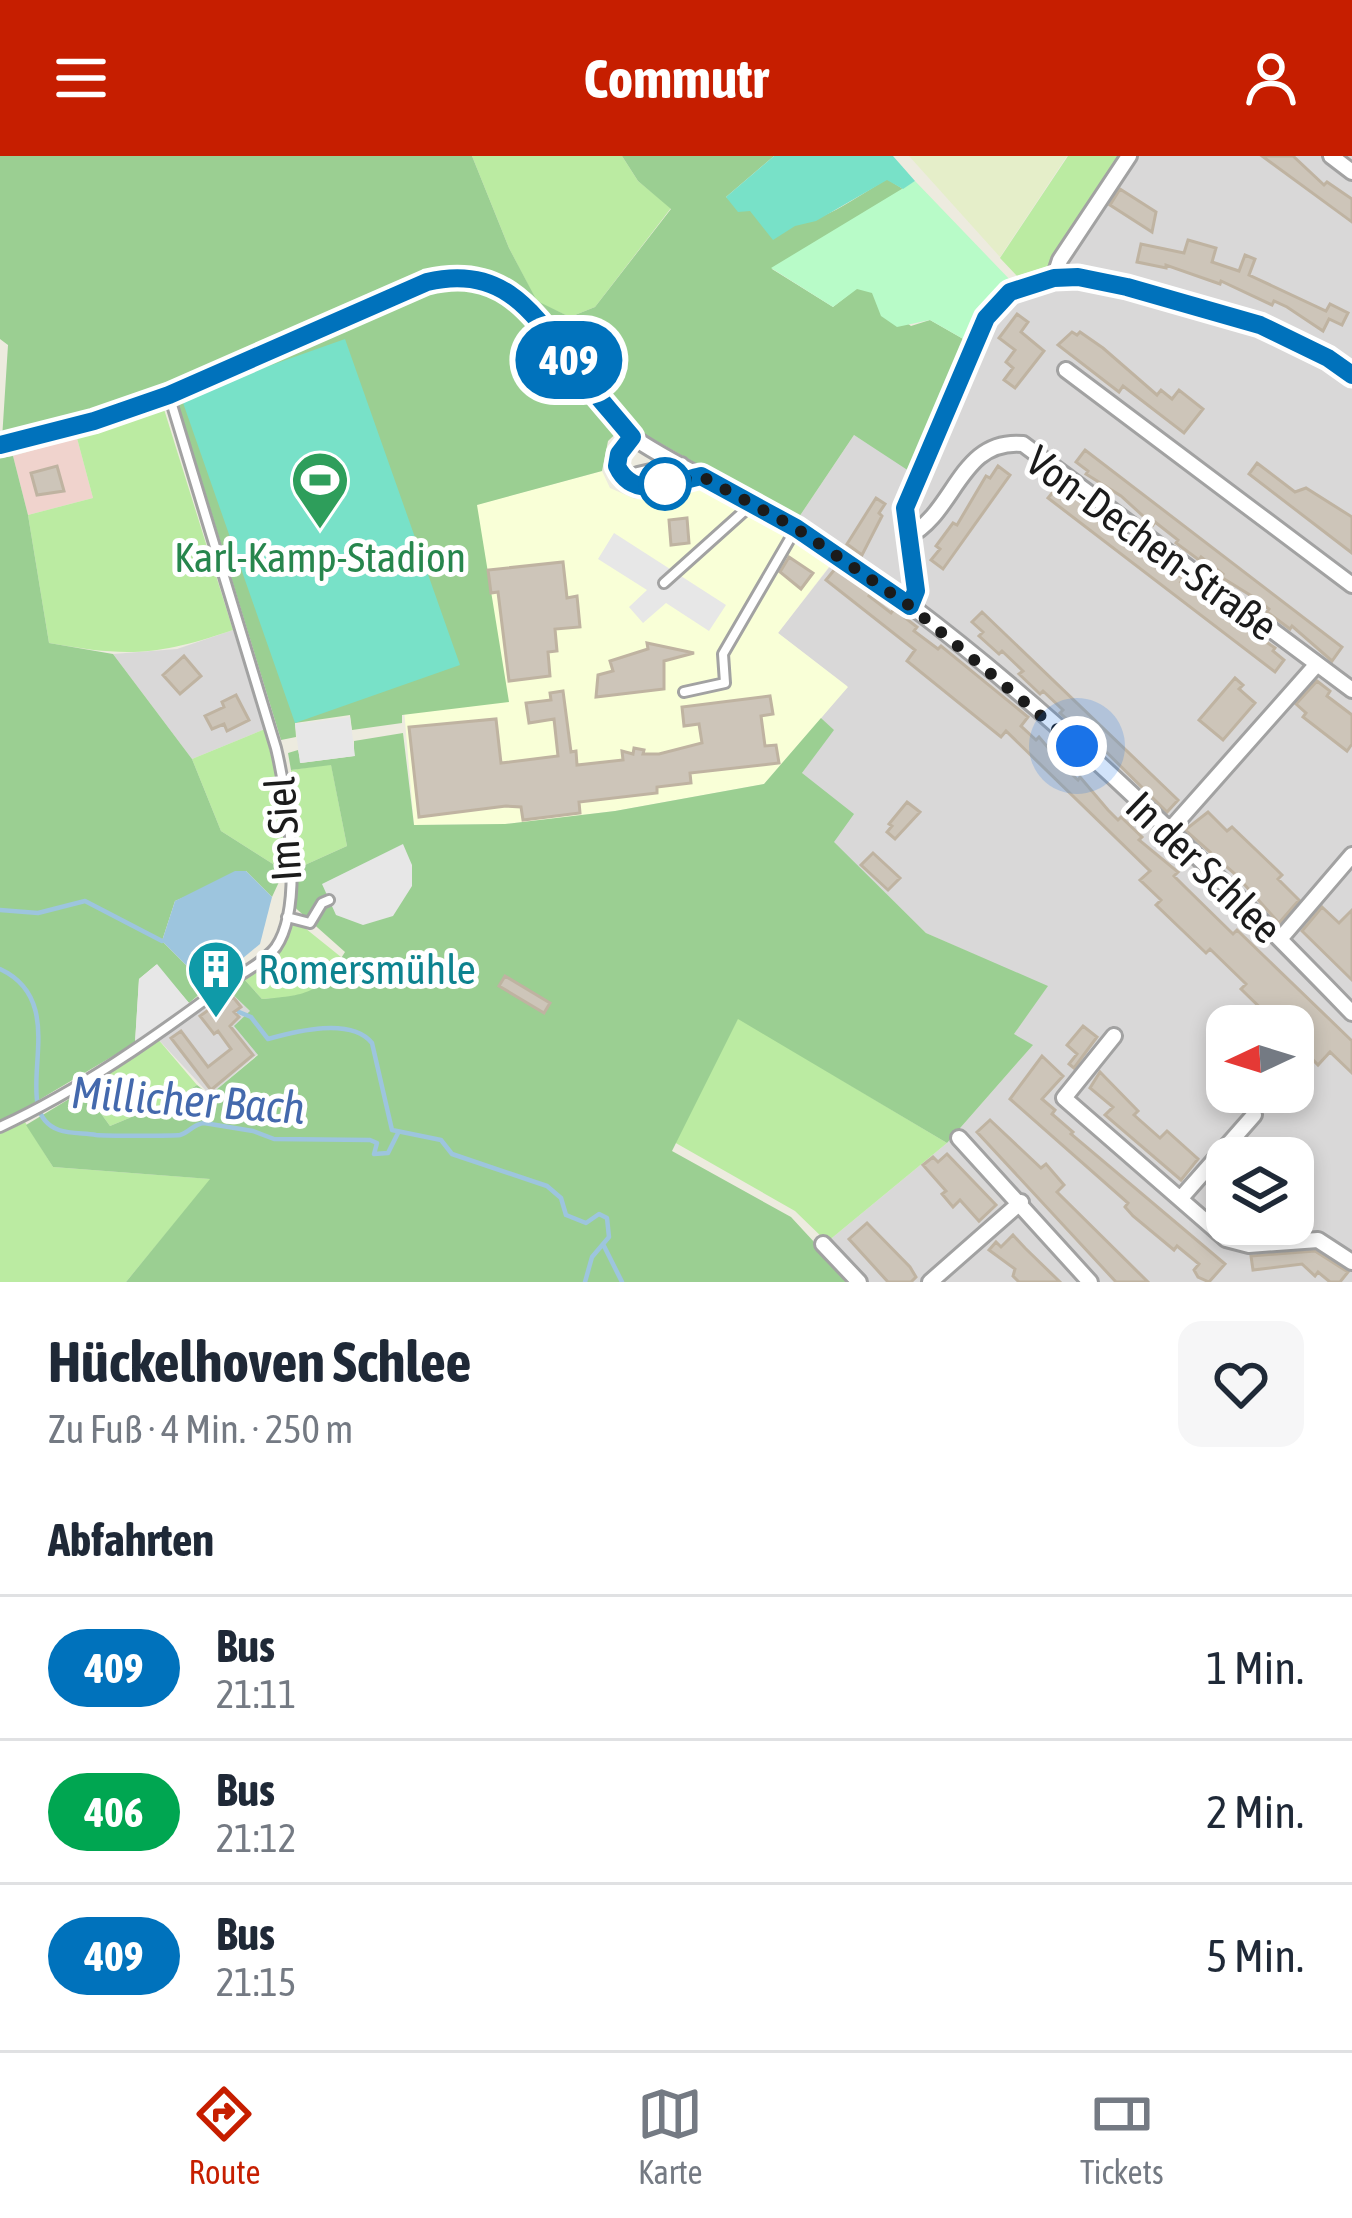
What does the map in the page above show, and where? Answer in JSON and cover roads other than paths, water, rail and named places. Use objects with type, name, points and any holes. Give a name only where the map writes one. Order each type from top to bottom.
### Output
[{"type":"street","points":[[1054,278],[1060,260],[1129,156]]},
{"type":"street","points":[[1331,156],[1352,172]]},
{"type":"street","points":[[0,445],[94,421],[169,395],[427,282],[459,277],[496,285],[536,316],[632,437],[619,454],[617,466],[627,481],[642,489],[701,476]]},
{"type":"street","points":[[910,606],[916,591],[905,508],[986,318],[1010,292],[1054,278],[1078,277],[1127,287],[1260,325],[1352,374]]},
{"type":"street","points":[[1066,370],[1352,585]]},
{"type":"street","name":"In der Schlee","points":[[632,437],[796,528],[910,606],[1077,746],[1352,1013]]},
{"type":"street","name":"Von-Dechen-Straße","points":[[907,537],[925,528],[970,465],[993,445],[1023,444],[1352,690]]},
{"type":"street","points":[[627,481],[681,465]]},
{"type":"street","points":[[1168,832],[1317,664]]},
{"type":"street","points":[[1280,939],[1352,855]]},
{"type":"street","points":[[1114,1036],[1064,1098],[1226,1239],[1249,1245],[1318,1240],[1352,1262]]},
{"type":"street","points":[[1181,1198],[1253,1115]]},
{"type":"street","points":[[959,1138],[1090,1282]]},
{"type":"street","points":[[930,1282],[1021,1202]]},
{"type":"street","points":[[824,1244],[859,1282]]},
{"type":"lane","name":"Im Siel","points":[[0,1127],[34,1112],[170,1026],[276,947],[287,917],[292,850],[288,797],[169,395]]},
{"type":"lane","points":[[664,583],[752,503]]},
{"type":"lane","points":[[684,692],[725,683],[724,654],[796,528]]},
{"type":"lane","points":[[287,917],[310,923],[329,900]]},
{"type":"waterway","name":"Millicher Bach","points":[[0,910],[38,913],[85,901],[162,941]]},
{"type":"waterway","name":"Millicher Bach","points":[[0,969],[23,985],[34,1007],[37,1101],[44,1119],[59,1130],[175,1135],[204,1123],[274,1139],[370,1140],[377,1143],[374,1154],[388,1153],[398,1133]]},
{"type":"waterway","name":"Millicher Bach","points":[[239,1012],[251,1017],[268,1039],[323,1028],[363,1035],[372,1043],[392,1130],[441,1140],[452,1154],[547,1186],[561,1198],[566,1215],[586,1223],[599,1214],[607,1218],[609,1237],[592,1257],[585,1282]]},
{"type":"waterway","name":"Millicher Bach","points":[[603,1244],[622,1282]]},
{"type":"place","name":"Karl-Kamp-Stadion","points":[[320,531]]},
{"type":"place","name":"Romersmühle","points":[[216,1020]]}]
